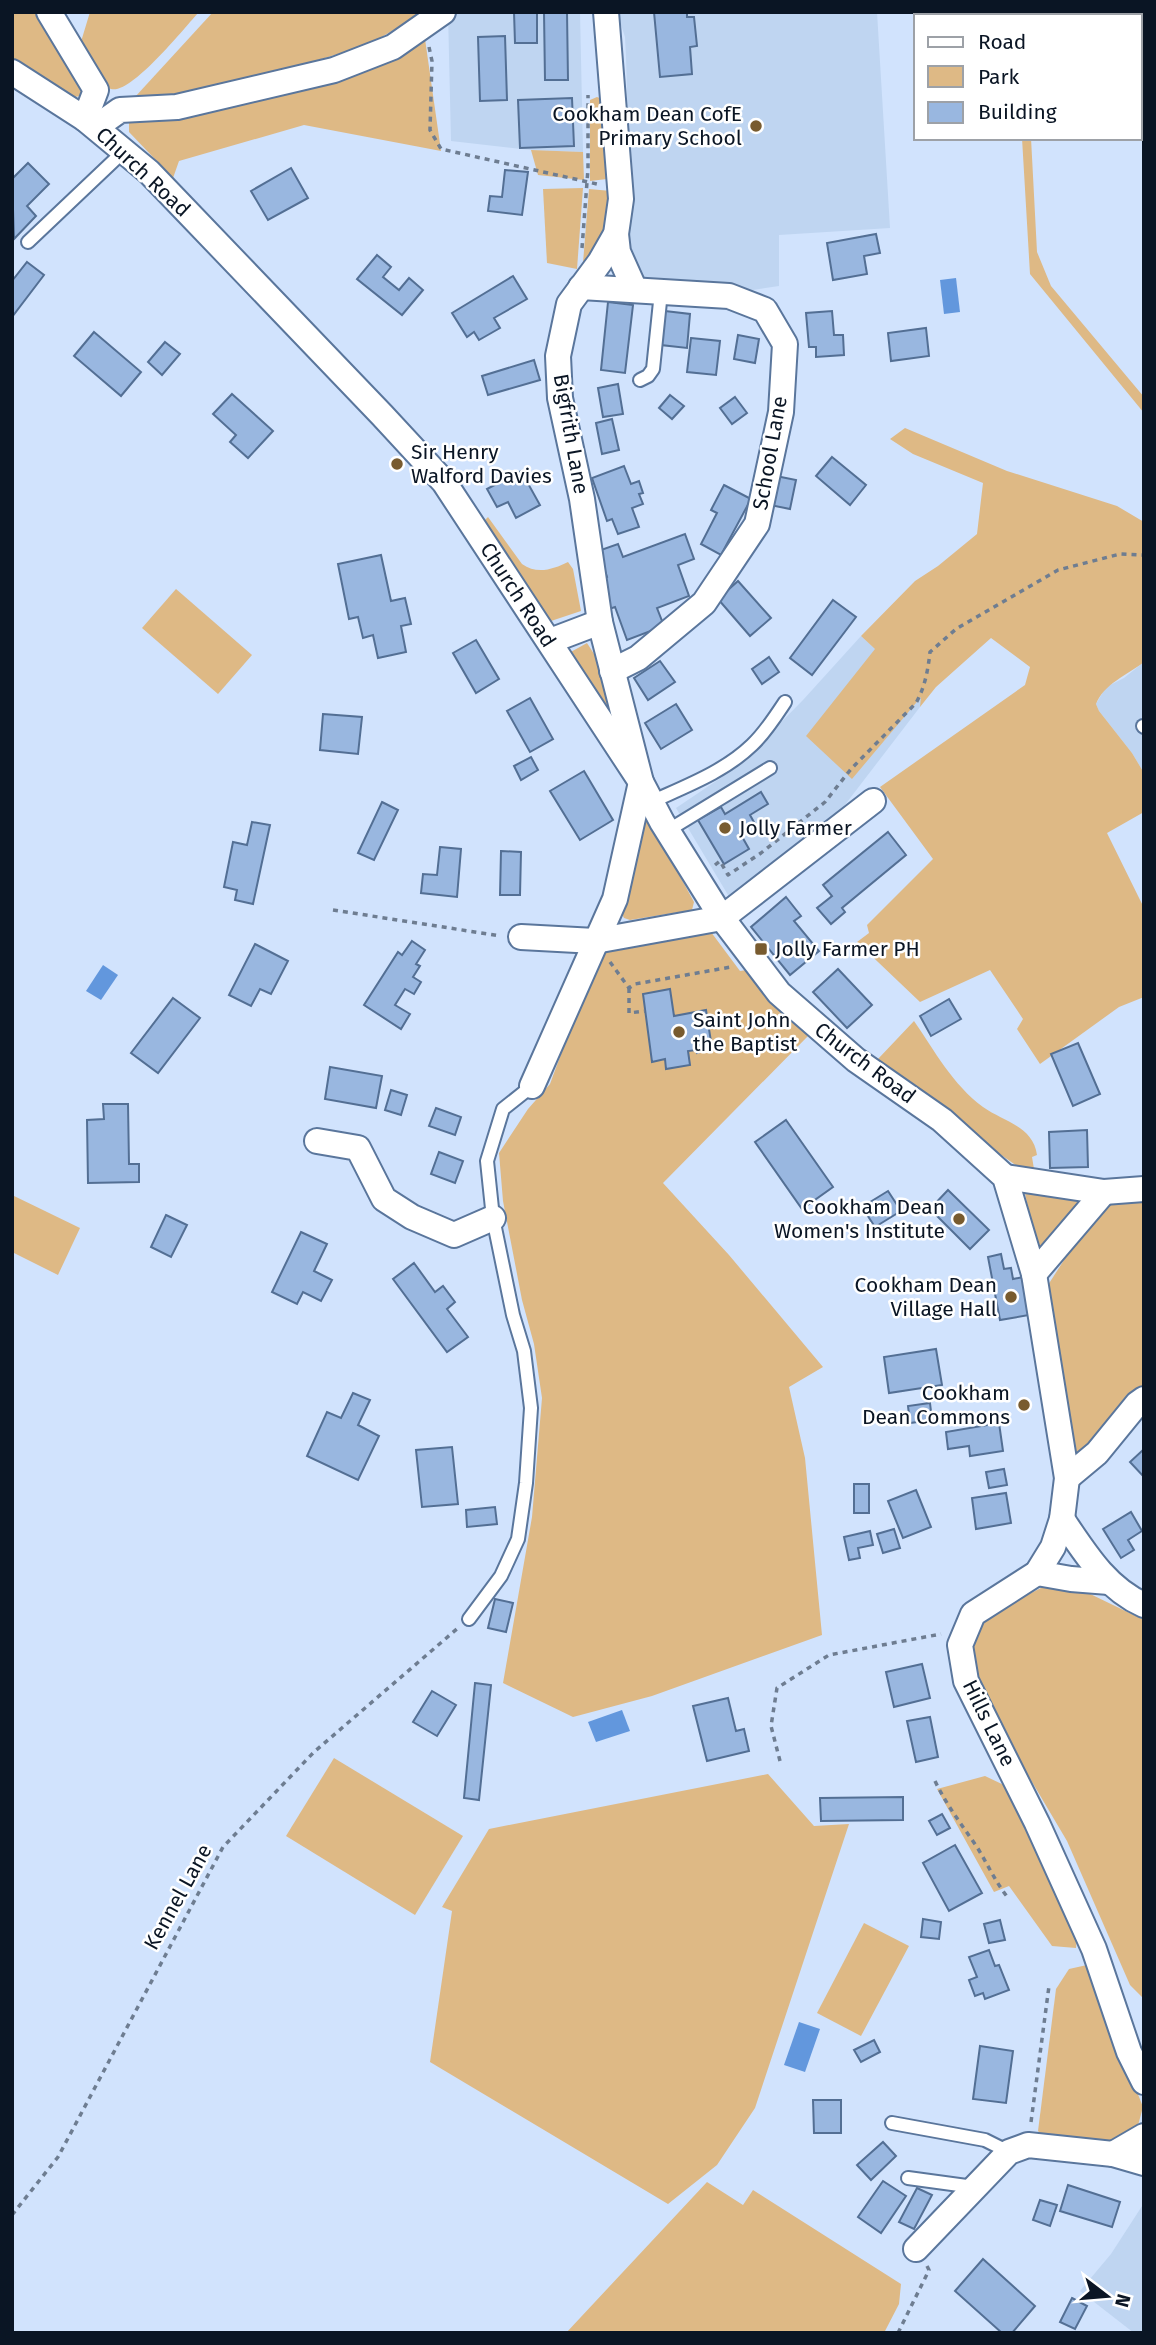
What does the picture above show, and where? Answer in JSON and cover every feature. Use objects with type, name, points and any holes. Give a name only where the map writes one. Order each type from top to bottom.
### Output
[{"type":"street","name":"Church Road","points":[[49,12],[96,90],[90,123],[149,172],[444,482],[550,640],[561,662],[646,792],[667,831],[722,918],[779,993],[856,1059],[942,1120],[1005,1177]]},
{"type":"street","name":"Bigfrith Lane","points":[[606,12],[621,199],[616,234],[600,262],[569,304],[558,356],[560,398],[582,499],[600,622],[646,792]]},
{"type":"street","points":[[12,72],[90,123],[120,110],[177,107],[334,70],[393,47],[434,19]]},
{"type":"street","points":[[616,234],[618,252],[635,290]]},
{"type":"street","name":"School Lane","points":[[581,287],[729,296],[765,310],[785,344],[781,412],[757,524],[704,603],[638,658],[612,671]]},
{"type":"street","points":[[550,640],[600,622]]},
{"type":"street","points":[[532,1086],[615,899],[646,792]]},
{"type":"street","points":[[520,937],[595,941],[722,918],[873,801]]},
{"type":"street","points":[[317,1140],[358,1147],[384,1199],[412,1217],[454,1235],[493,1218]]},
{"type":"street","points":[[967,1629],[973,1614],[1037,1573],[1053,1547],[1062,1519],[1067,1478],[1034,1274],[1005,1177],[1104,1192],[1144,1189]]},
{"type":"street","points":[[1034,1274],[1104,1192]]},
{"type":"street","points":[[1067,1478],[1097,1453],[1144,1399]]},
{"type":"street","points":[[1062,1519],[1093,1565],[1109,1582],[1144,1605]]},
{"type":"street","points":[[1037,1573],[1071,1580],[1109,1582]]},
{"type":"street","name":"Hills Lane","points":[[967,1629],[960,1644],[966,1681],[1020,1787],[1088,1936],[1129,2052],[1144,2082]]},
{"type":"street","points":[[1113,2154],[1144,2136]]},
{"type":"street","points":[[916,2249],[974,2187],[1018,2148],[1113,2154],[1144,2163]]},
{"type":"lane","points":[[28,242],[124,151]]},
{"type":"lane","points":[[640,380],[648,376],[653,369],[661,292]]},
{"type":"lane","points":[[646,792],[720,769],[751,746],[785,702]]},
{"type":"lane","points":[[667,831],[770,768]]},
{"type":"lane","points":[[469,1619],[501,1576],[518,1539],[526,1483],[531,1408],[524,1351],[513,1315],[493,1218],[487,1161],[503,1110],[532,1086]]},
{"type":"lane","points":[[892,2123],[1018,2148]]},
{"type":"lane","points":[[908,2178],[974,2187]]},
{"type":"path","points":[[434,19],[430,130],[441,149],[587,183],[620,186]]},
{"type":"path","points":[[582,252],[587,183],[588,86]]},
{"type":"path","points":[[697,877],[720,861],[728,874],[761,853],[825,802],[850,769],[916,703],[928,673],[930,652],[956,629],[1058,569],[1120,554],[1144,555]]},
{"type":"path","points":[[333,910],[520,937]]},
{"type":"path","points":[[595,941],[629,988],[629,1013],[645,1011]]},
{"type":"path","points":[[629,988],[635,984],[756,963]]},
{"type":"path","name":"Kennel Lane","points":[[12,2215],[58,2157],[223,1847],[314,1752],[469,1619]]},
{"type":"path","points":[[780,1761],[771,1726],[777,1688],[829,1655],[967,1629]]},
{"type":"path","points":[[935,1782],[947,1806],[1009,1899]]},
{"type":"path","points":[[1018,2148],[1049,1986]]},
{"type":"path","points":[[898,2333],[929,2270],[916,2249]]},
{"type":"shaded area","points":[[448,12],[580,12],[583,152],[531,150],[451,141]]},
{"type":"shaded area","name":"Cookham Dean CofE Primary School","points":[[617,12],[877,12],[890,228],[779,235],[779,286],[753,290],[640,277],[630,261],[625,37]]},
{"type":"shaded area","points":[[861,636],[919,689],[923,696],[920,707],[841,810],[731,900],[676,808],[737,767]]},
{"type":"shaded area","points":[[1144,662],[1144,773],[1096,704],[1106,687],[1124,678]]},
{"type":"shaded area","points":[[1144,2203],[1144,2333],[1134,2333],[1080,2291],[1111,2254]]},
{"type":"green space","points":[[12,12],[35,12],[83,87],[80,96],[70,98],[12,62]]},
{"type":"green space","points":[[90,12],[199,12],[144,71],[120,88],[111,89],[96,76],[80,45]]},
{"type":"green space","points":[[213,12],[424,12],[368,45],[298,66],[207,89],[139,99],[135,97]]},
{"type":"green space","points":[[425,39],[441,151],[304,125],[179,161],[173,178],[129,132],[129,121]]},
{"type":"green space","points":[[597,97],[607,101],[611,172],[607,179],[590,181],[590,100]]},
{"type":"green space","points":[[1022,140],[1031,140],[1037,252],[1051,286],[1144,397],[1144,413],[1030,274]]},
{"type":"green space","points":[[531,150],[583,152],[584,180],[538,175]]},
{"type":"green space","points":[[583,188],[577,269],[547,263],[543,189]]},
{"type":"green space","points":[[589,189],[611,191],[607,220],[600,239],[583,263]]},
{"type":"green space","points":[[905,428],[1007,471],[1117,506],[1144,522],[1144,662],[1110,685],[1096,704],[1144,773],[1144,812],[1107,833],[1144,908],[1144,997],[1119,1007],[1040,1064],[1017,1029],[1023,1019],[990,970],[920,1002],[857,942],[869,933],[867,925],[933,859],[880,787],[1025,685],[1030,667],[991,638],[936,687],[920,707],[921,697],[852,779],[806,736],[875,649],[861,636],[915,581],[977,534],[983,483],[913,454],[890,439]]},
{"type":"green space","points":[[488,517],[522,564],[545,570],[568,562],[573,569],[581,611],[545,623],[480,525]]},
{"type":"green space","points":[[176,589],[252,655],[218,694],[142,628]]},
{"type":"green space","points":[[587,643],[596,657],[612,717],[569,653]]},
{"type":"green space","points":[[646,814],[694,902],[692,910],[630,920],[624,918],[620,910]]},
{"type":"green space","points":[[708,928],[740,971],[747,970],[808,1036],[663,1183],[729,1255],[823,1367],[789,1387],[805,1458],[822,1635],[652,1696],[573,1717],[503,1683],[532,1517],[542,1398],[534,1344],[522,1300],[503,1201],[499,1153],[528,1109],[550,1084],[596,959],[610,942]]},
{"type":"green space","points":[[914,1021],[945,1067],[972,1098],[1030,1137],[1037,1155],[1032,1157],[1034,1169],[1039,1168],[1040,1180],[980,1140],[878,1059]]},
{"type":"green space","points":[[1024,1189],[1087,1197],[1038,1253]]},
{"type":"green space","points":[[12,1195],[80,1228],[58,1275],[12,1252]]},
{"type":"green space","points":[[1144,1197],[1144,1392],[1079,1457],[1071,1453],[1048,1285],[1073,1246],[1114,1199]]},
{"type":"green space","points":[[1043,1587],[1082,1590],[1144,1620],[1144,1999],[1130,1985],[1067,1841],[980,1694],[969,1657],[981,1618]]},
{"type":"green space","points":[[334,1758],[463,1836],[415,1915],[286,1836]]},
{"type":"green space","points":[[768,1774],[814,1826],[849,1824],[755,2108],[717,2165],[668,2204],[430,2062],[452,1911],[442,1907],[489,1829]]},
{"type":"green space","points":[[985,1776],[1006,1786],[1077,1935],[1076,1948],[1052,1946],[1009,1886],[994,1892],[937,1789]]},
{"type":"green space","points":[[864,1923],[909,1946],[861,2036],[817,2013]]},
{"type":"green space","points":[[1087,1965],[1143,2107],[1137,2129],[1111,2144],[1048,2141],[1038,2131],[1056,1989],[1069,1969]]},
{"type":"green space","points":[[707,2182],[743,2205],[753,2190],[901,2284],[899,2304],[884,2333],[566,2333]]},
{"type":"water","points":[[956,278],[960,312],[944,314],[940,280]]},
{"type":"water","points":[[103,965],[118,975],[101,1000],[86,991]]},
{"type":"water","points":[[622,1710],[630,1731],[596,1742],[588,1722]]},
{"type":"water","points":[[799,2022],[820,2029],[805,2072],[784,2065]]},
{"type":"building","points":[[514,12],[537,12],[537,43],[515,43]]},
{"type":"building","points":[[544,12],[567,12],[568,80],[545,80]]},
{"type":"building","points":[[654,12],[687,12],[687,17],[694,17],[697,46],[690,47],[692,74],[660,77]]},
{"type":"building","points":[[505,36],[507,100],[480,101],[478,37]]},
{"type":"building","points":[[572,98],[574,146],[520,148],[518,100]]},
{"type":"building","points":[[28,163],[49,184],[27,206],[36,216],[14,239],[12,179]]},
{"type":"building","points":[[291,168],[308,198],[268,220],[251,191]]},
{"type":"building","points":[[505,170],[528,172],[522,215],[488,211],[490,196],[502,197]]},
{"type":"building","points":[[876,234],[880,253],[864,256],[867,274],[833,280],[827,243]]},
{"type":"building","points":[[377,255],[391,267],[383,277],[399,290],[409,278],[423,290],[402,315],[357,279]]},
{"type":"building","points":[[27,262],[44,275],[12,317],[12,281]]},
{"type":"building","points":[[513,276],[527,299],[494,318],[500,328],[479,340],[474,332],[467,337],[452,313]]},
{"type":"building","points":[[608,302],[633,305],[625,373],[601,370]]},
{"type":"building","points":[[665,311],[690,314],[687,348],[661,345]]},
{"type":"building","points":[[832,311],[834,335],[843,335],[844,355],[816,357],[816,347],[809,347],[806,313]]},
{"type":"building","points":[[926,328],[929,356],[891,361],[888,333]]},
{"type":"building","points":[[94,332],[141,372],[121,396],[74,356]]},
{"type":"building","points":[[738,335],[759,339],[755,363],[734,359]]},
{"type":"building","points":[[691,338],[720,341],[716,375],[687,372]]},
{"type":"building","points":[[165,342],[180,354],[162,375],[148,362]]},
{"type":"building","points":[[534,360],[540,380],[488,395],[482,376]]},
{"type":"building","points":[[618,384],[623,414],[603,417],[598,388]]},
{"type":"building","points":[[232,394],[273,431],[248,458],[230,442],[236,435],[213,414]]},
{"type":"building","points":[[670,395],[684,406],[672,419],[659,408]]},
{"type":"building","points":[[735,397],[747,413],[732,424],[720,408]]},
{"type":"building","points":[[612,419],[619,450],[602,454],[596,423]]},
{"type":"building","points":[[832,457],[866,485],[850,505],[816,476]]},
{"type":"building","points":[[624,466],[631,484],[639,481],[643,493],[639,494],[643,504],[632,508],[639,527],[618,534],[612,519],[607,521],[592,478]]},
{"type":"building","points":[[521,471],[540,505],[516,518],[508,502],[497,507],[487,489]]},
{"type":"building","points":[[776,476],[796,480],[790,509],[770,505]]},
{"type":"building","points":[[724,485],[751,499],[721,555],[701,544],[717,513],[711,510]]},
{"type":"building","points":[[685,534],[694,559],[678,565],[689,596],[657,608],[664,626],[627,640],[615,607],[609,609],[598,581],[607,577],[598,551],[618,544],[623,557]]},
{"type":"building","points":[[381,555],[391,601],[405,598],[411,624],[401,626],[406,652],[378,658],[373,635],[363,638],[358,617],[349,619],[338,564]]},
{"type":"building","points":[[738,581],[771,618],[750,636],[718,599]]},
{"type":"building","points":[[833,600],[856,617],[812,675],[790,658]]},
{"type":"building","points":[[476,640],[499,679],[476,693],[453,653]]},
{"type":"building","points":[[769,657],[779,672],[762,684],[752,669]]},
{"type":"building","points":[[660,661],[675,682],[648,700],[634,678]]},
{"type":"building","points":[[530,698],[553,739],[530,752],[507,711]]},
{"type":"building","points":[[676,704],[692,730],[661,749],[645,723]]},
{"type":"building","points":[[323,714],[362,717],[358,754],[320,750]]},
{"type":"building","points":[[531,757],[538,770],[521,780],[514,766]]},
{"type":"building","points":[[584,771],[613,820],[580,840],[550,791]]},
{"type":"building","name":"Jolly Farmer","points":[[761,792],[768,804],[750,815],[755,824],[740,833],[749,849],[724,864],[698,820],[721,807],[725,814]]},
{"type":"building","points":[[382,802],[398,810],[374,860],[358,853]]},
{"type":"building","points":[[252,822],[270,825],[253,904],[235,900],[237,890],[224,887],[233,842],[247,845]]},
{"type":"building","points":[[888,832],[906,855],[842,908],[845,912],[831,924],[817,908],[832,896],[823,885]]},
{"type":"building","points":[[440,847],[461,849],[457,897],[421,893],[423,874],[437,875]]},
{"type":"building","points":[[501,851],[521,852],[520,895],[500,895]]},
{"type":"building","points":[[786,897],[801,916],[794,921],[819,951],[790,975],[751,927]]},
{"type":"building","points":[[412,941],[425,950],[416,964],[420,966],[413,977],[421,982],[414,994],[405,989],[395,1005],[410,1014],[401,1029],[364,1005],[398,952],[402,955]]},
{"type":"building","points":[[255,944],[288,961],[271,994],[260,989],[251,1006],[229,995]]},
{"type":"building","points":[[838,969],[872,1005],[847,1028],[813,992]]},
{"type":"building","name":"Saint John the Baptist","points":[[670,989],[674,1016],[706,1010],[712,1048],[697,1053],[696,1050],[688,1051],[690,1065],[666,1069],[665,1059],[652,1062],[643,994]]},
{"type":"building","points":[[173,998],[200,1018],[158,1073],[131,1053]]},
{"type":"building","points":[[949,999],[961,1019],[931,1036],[920,1016]]},
{"type":"building","points":[[1078,1043],[1100,1094],[1073,1106],[1051,1054]]},
{"type":"building","points":[[330,1067],[382,1076],[376,1108],[325,1099]]},
{"type":"building","points":[[391,1090],[407,1095],[401,1115],[385,1110]]},
{"type":"building","points":[[103,1104],[128,1104],[129,1164],[139,1164],[139,1182],[88,1183],[87,1120],[104,1119]]},
{"type":"building","points":[[436,1108],[461,1117],[455,1135],[429,1126]]},
{"type":"building","points":[[786,1120],[833,1187],[802,1209],[755,1142]]},
{"type":"building","points":[[1087,1130],[1088,1167],[1050,1168],[1049,1132]]},
{"type":"building","points":[[439,1152],[463,1161],[455,1183],[431,1174]]},
{"type":"building","name":"Cookham Dean Women's Institute","points":[[948,1190],[989,1230],[970,1249],[930,1209]]},
{"type":"building","points":[[888,1191],[901,1211],[875,1227],[862,1207]]},
{"type":"building","points":[[166,1215],[187,1225],[171,1257],[151,1247]]},
{"type":"building","points":[[301,1232],[327,1244],[314,1271],[332,1280],[321,1301],[303,1292],[297,1304],[272,1292]]},
{"type":"building","name":"Cookham Dean Village Hall","points":[[1001,1254],[1004,1269],[1011,1268],[1013,1279],[1023,1277],[1029,1315],[1000,1320],[988,1257]]},
{"type":"building","points":[[414,1263],[435,1292],[443,1286],[455,1302],[447,1309],[468,1337],[447,1352],[393,1279]]},
{"type":"building","points":[[936,1349],[942,1385],[889,1393],[884,1357]]},
{"type":"building","points":[[353,1393],[370,1400],[358,1425],[379,1436],[358,1480],[307,1456],[327,1412],[341,1418]]},
{"type":"building","points":[[930,1403],[932,1420],[910,1423],[908,1406]]},
{"type":"building","points":[[999,1423],[1003,1451],[970,1456],[969,1446],[948,1449],[946,1432]]},
{"type":"building","points":[[452,1447],[458,1504],[422,1507],[416,1450]]},
{"type":"building","points":[[1144,1449],[1144,1477],[1130,1462]]},
{"type":"building","points":[[1004,1469],[1007,1485],[989,1488],[986,1472]]},
{"type":"building","points":[[854,1484],[869,1484],[869,1513],[854,1513]]},
{"type":"building","points":[[916,1490],[931,1527],[903,1538],[888,1501]]},
{"type":"building","points":[[1006,1493],[1011,1523],[976,1529],[972,1498]]},
{"type":"building","points":[[495,1507],[497,1524],[467,1527],[466,1510]]},
{"type":"building","points":[[1131,1512],[1142,1531],[1128,1540],[1134,1550],[1121,1558],[1103,1529]]},
{"type":"building","points":[[894,1529],[900,1548],[883,1553],[877,1534]]},
{"type":"building","points":[[870,1531],[873,1545],[858,1548],[860,1558],[849,1560],[844,1537]]},
{"type":"building","points":[[495,1599],[513,1603],[506,1632],[488,1628]]},
{"type":"building","points":[[922,1664],[930,1698],[894,1707],[886,1672]]},
{"type":"building","points":[[475,1683],[491,1685],[479,1800],[464,1798]]},
{"type":"building","points":[[432,1691],[456,1705],[437,1736],[413,1722]]},
{"type":"building","points":[[728,1698],[736,1731],[744,1729],[749,1751],[707,1761],[693,1706]]},
{"type":"building","points":[[930,1717],[938,1757],[916,1762],[907,1721]]},
{"type":"building","points":[[903,1797],[903,1820],[821,1821],[820,1798]]},
{"type":"building","points":[[942,1814],[950,1828],[937,1835],[929,1821]]},
{"type":"building","points":[[955,1845],[982,1893],[949,1911],[923,1863]]},
{"type":"building","points":[[923,1919],[941,1922],[939,1939],[921,1937]]},
{"type":"building","points":[[1000,1920],[1005,1940],[989,1943],[984,1924]]},
{"type":"building","points":[[989,1950],[995,1966],[999,1965],[1009,1990],[985,1999],[983,1993],[975,1996],[969,1980],[977,1977],[969,1957]]},
{"type":"building","points":[[874,2040],[880,2052],[861,2062],[854,2050]]},
{"type":"building","points":[[980,2046],[1013,2051],[1006,2103],[973,2099]]},
{"type":"building","points":[[813,2100],[841,2100],[841,2133],[814,2133]]},
{"type":"building","points":[[883,2142],[896,2156],[871,2180],[857,2165]]},
{"type":"building","points":[[883,2181],[906,2196],[881,2233],[858,2217]]},
{"type":"building","points":[[1068,2185],[1120,2202],[1112,2227],[1060,2211]]},
{"type":"building","points":[[917,2188],[932,2195],[914,2229],[899,2222]]},
{"type":"building","points":[[1040,2200],[1057,2205],[1050,2226],[1033,2220]]},
{"type":"building","points":[[983,2259],[1035,2306],[1012,2333],[1002,2333],[955,2291]]},
{"type":"building","points":[[1072,2298],[1087,2306],[1075,2329],[1060,2322]]},
{"type":"place","name":"Cookham Dean CofE Primary School","points":[[756,126]]},
{"type":"place","name":"Sir Henry Walford Davies","points":[[397,464]]},
{"type":"place","name":"Jolly Farmer","points":[[725,828]]},
{"type":"place","name":"Jolly Farmer PH","points":[[761,949]]},
{"type":"place","name":"Saint John the Baptist","points":[[679,1032]]},
{"type":"place","name":"Cookham Dean Women's Institute","points":[[959,1219]]},
{"type":"place","name":"Cookham Dean Village Hall","points":[[1011,1297]]},
{"type":"place","name":"Cookham Dean Commons","points":[[1024,1405]]}]
